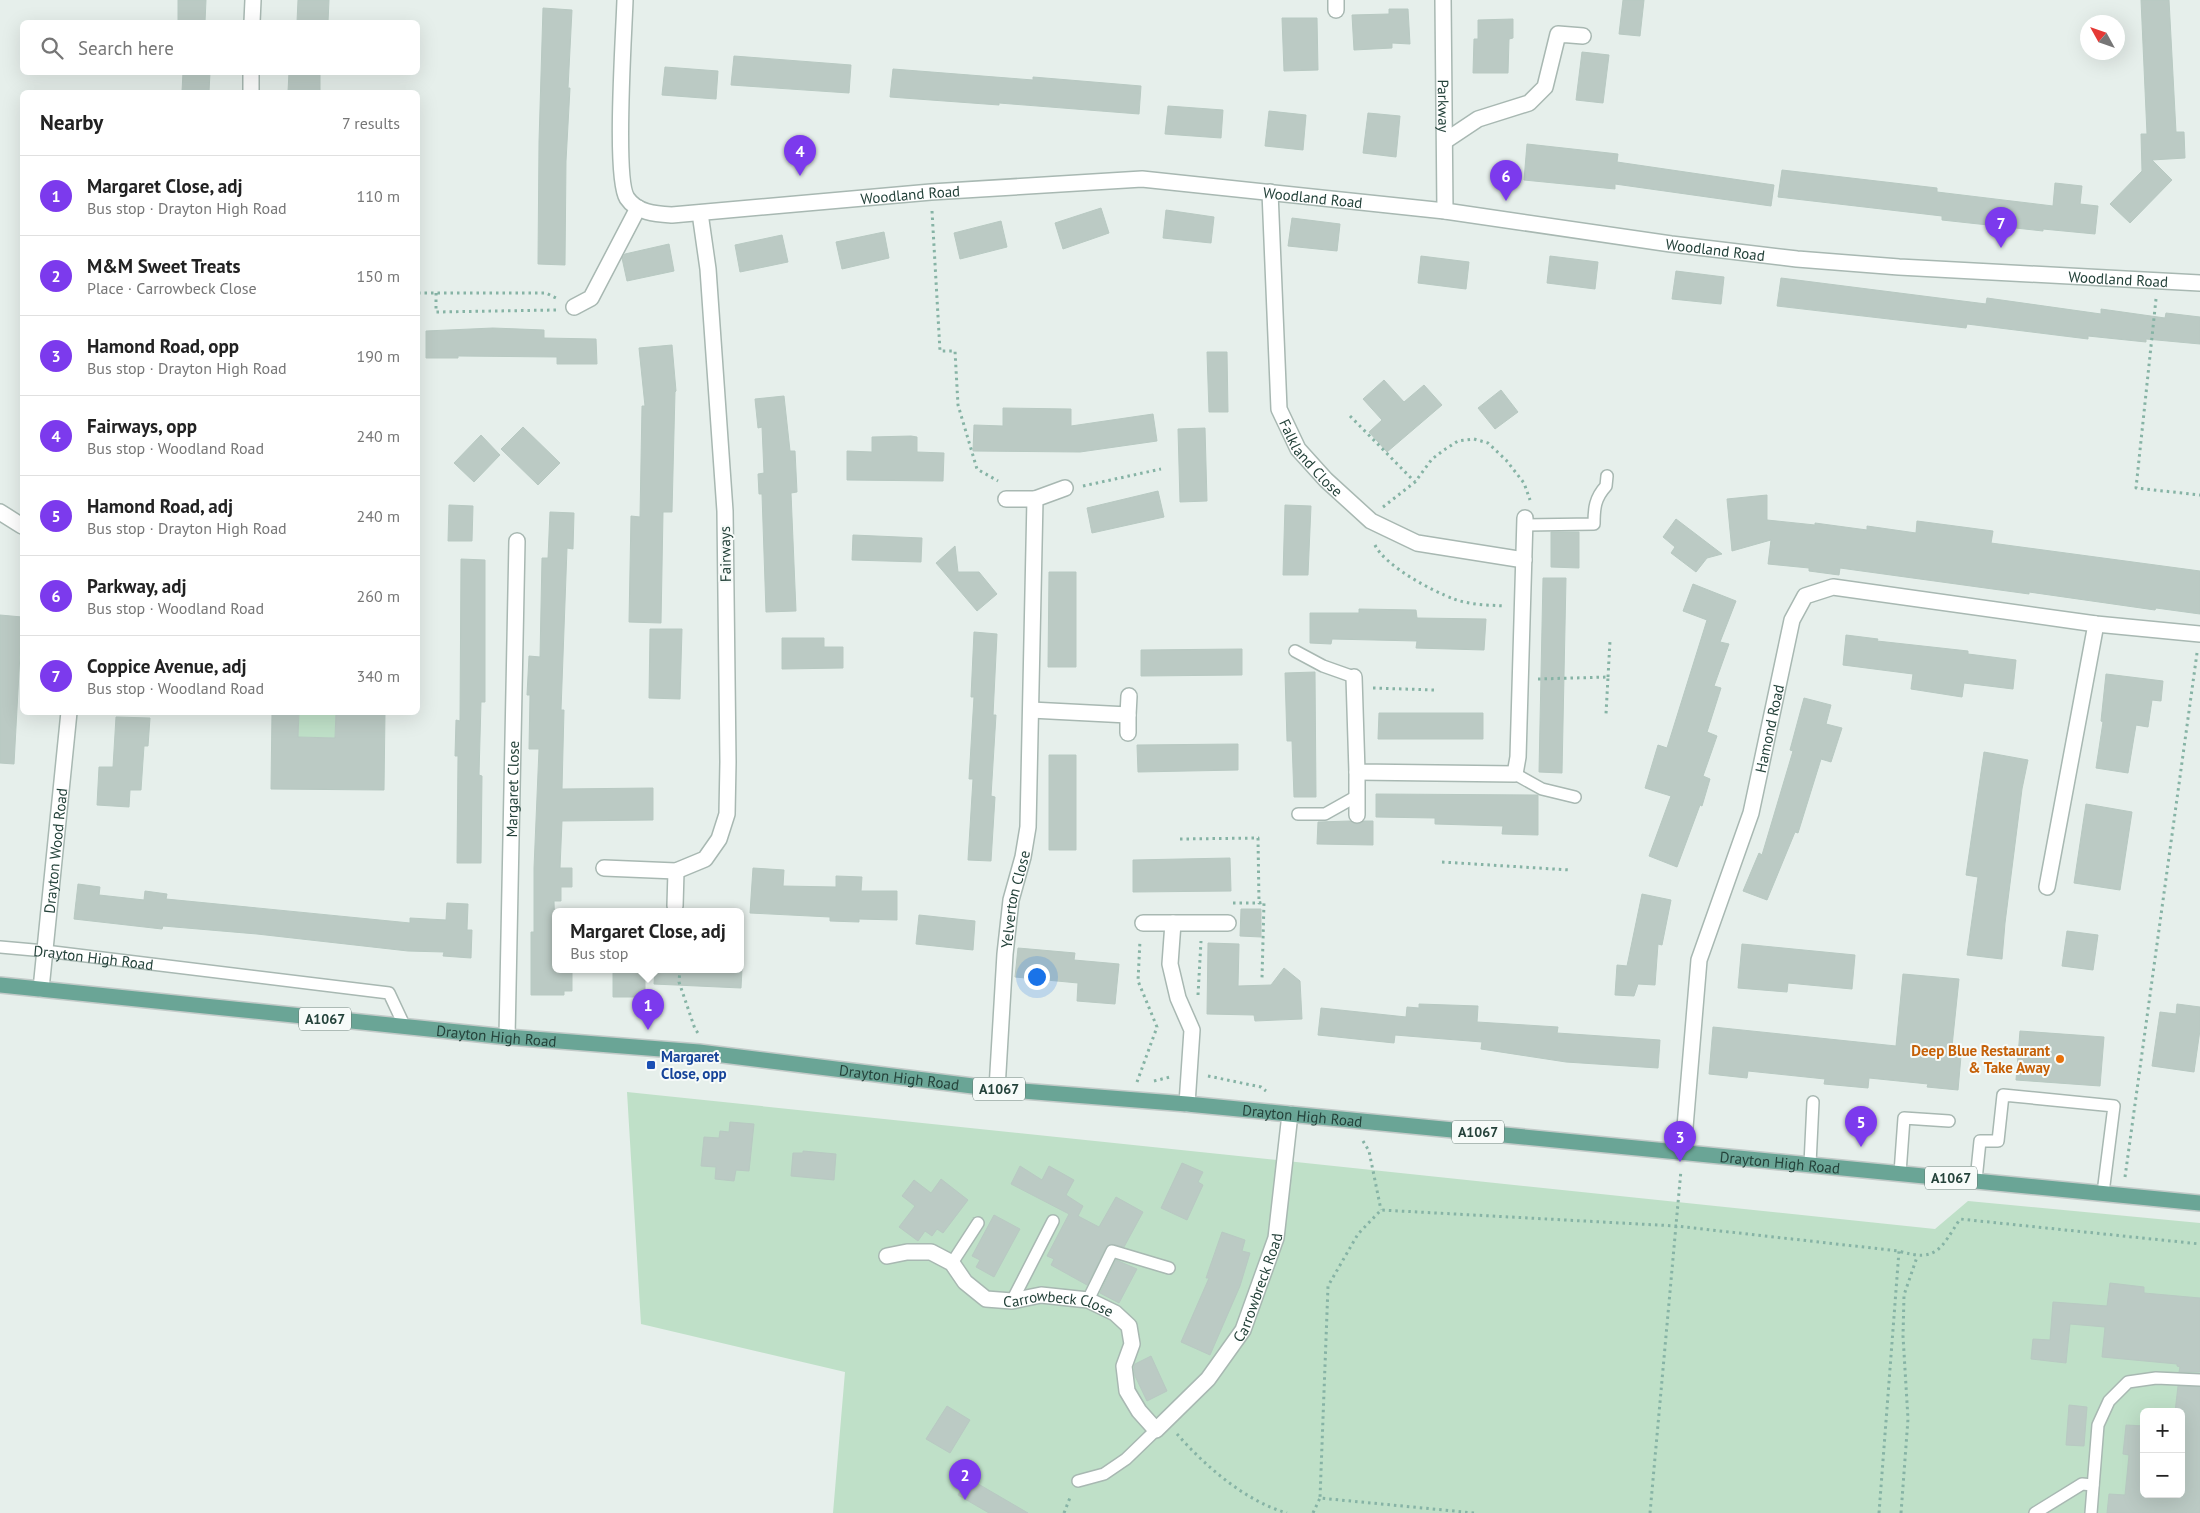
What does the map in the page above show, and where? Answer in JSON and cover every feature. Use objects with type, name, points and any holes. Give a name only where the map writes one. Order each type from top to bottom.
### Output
[{"type":"main road","name":"Drayton High Road","points":[[0,985],[507,1037],[699,1052],[997,1089],[1187,1104],[1683,1151],[2200,1203]]},
{"type":"street","points":[[252,20],[253,0]]},
{"type":"street","points":[[574,307],[591,298],[638,208],[627,198],[623,186],[620,158],[624,0]]},
{"type":"street","name":"Parkway","points":[[1443,0],[1445,212]]},
{"type":"street","points":[[1445,141],[1478,119],[1529,103],[1545,87],[1558,34],[1583,36]]},
{"type":"street","points":[[251,75],[251,90]]},
{"type":"street","name":"Woodland Road","points":[[638,208],[653,214],[700,213],[931,192],[1142,179],[1445,212],[1671,244],[1797,259],[1898,267],[2200,283]]},
{"type":"street","name":"Falkland Close","points":[[1270,192],[1279,409],[1298,449],[1326,480],[1371,521],[1417,543],[1524,560]]},
{"type":"street","name":"Fairways","points":[[604,868],[676,871],[704,859],[719,840],[726,814],[728,762],[725,511],[708,269],[700,213]]},
{"type":"street","points":[[1006,499],[1035,499],[1065,488]]},
{"type":"street","name":"Yelverton Close","points":[[997,1089],[1005,954],[1011,900],[1023,857],[1028,827],[1035,499]]},
{"type":"street","points":[[0,512],[20,525]]},
{"type":"street","points":[[1357,772],[1515,774],[1525,521]]},
{"type":"street","name":"Margaret Close","points":[[507,1037],[517,541]]},
{"type":"street","name":"Hamond Road","points":[[1683,1151],[1699,960],[1751,813],[1792,620],[1805,596],[1833,587],[2096,624],[2200,634]]},
{"type":"street","points":[[2047,887],[2096,624]]},
{"type":"street","points":[[1355,682],[1357,815]]},
{"type":"street","points":[[1128,733],[1129,696]]},
{"type":"street","points":[[1031,710],[1128,715]]},
{"type":"street","name":"Drayton Wood Road","points":[[41,989],[69,715]]},
{"type":"street","points":[[675,906],[676,871]]},
{"type":"street","points":[[1143,922],[1228,923]]},
{"type":"street","points":[[1173,923],[1170,964],[1178,998],[1192,1030],[1187,1104]]},
{"type":"street","name":"Carrowbreck Road","points":[[1161,1426],[1208,1378],[1243,1330],[1276,1238],[1290,1114]]},
{"type":"street","name":"Carrowbeck Close","points":[[887,1256],[906,1252],[931,1252],[952,1263],[965,1282],[986,1299],[1012,1301],[1040,1295],[1088,1300],[1114,1312],[1128,1326],[1132,1344],[1124,1366],[1126,1391],[1139,1411],[1161,1426]]},
{"type":"lane","points":[[1525,521],[1594,524],[1594,507],[1600,493],[1606,486],[1607,476]]},
{"type":"lane","points":[[1296,651],[1355,682]]},
{"type":"lane","points":[[1515,774],[1542,789],[1575,797]]},
{"type":"lane","points":[[1298,814],[1325,814],[1357,796]]},
{"type":"lane","name":"Drayton High Road","points":[[0,948],[45,951],[389,993],[404,1025]]},
{"type":"lane","points":[[1976,1180],[1980,1141],[1998,1141],[2003,1095],[2114,1106],[2103,1193]]},
{"type":"lane","points":[[1810,1164],[1813,1102]]},
{"type":"lane","points":[[1900,1173],[1904,1118],[1949,1121]]},
{"type":"lane","points":[[1012,1301],[1053,1221]]},
{"type":"lane","points":[[952,1263],[978,1223]]},
{"type":"lane","points":[[1088,1300],[1112,1251],[1169,1268]]},
{"type":"lane","points":[[2091,1513],[2098,1425],[2109,1401],[2128,1382],[2156,1378],[2200,1380]]},
{"type":"lane","points":[[1078,1481],[1104,1474],[1126,1459],[1161,1426]]},
{"type":"lane","points":[[2035,1513],[2082,1484],[2093,1485]]},
{"type":"path","points":[[931,192],[940,352],[955,351],[958,405],[977,469],[1000,482],[1006,499]]},
{"type":"path","points":[[2158,280],[2136,488],[2200,495]]},
{"type":"path","points":[[420,292],[546,293],[574,307]]},
{"type":"path","points":[[436,293],[436,312],[551,311],[574,307]]},
{"type":"path","points":[[1350,416],[1415,482]]},
{"type":"path","points":[[1523,608],[1455,600],[1423,584],[1395,566],[1377,549],[1370,534],[1371,521],[1378,512],[1415,482],[1432,459],[1458,441],[1474,439],[1488,443],[1514,469],[1524,483],[1534,514],[1525,521]]},
{"type":"path","points":[[1065,488],[1161,469]]},
{"type":"path","points":[[2123,1195],[2200,634]]},
{"type":"path","points":[[1606,714],[1610,641]]},
{"type":"path","points":[[1520,679],[1608,676]]},
{"type":"path","points":[[1355,682],[1434,690]]},
{"type":"path","points":[[1180,839],[1258,838],[1259,903],[1264,902],[1262,978]]},
{"type":"path","points":[[1442,862],[1570,870]]},
{"type":"path","points":[[1136,1087],[1157,1028],[1138,981],[1140,929],[1143,922]]},
{"type":"path","points":[[1192,1030],[1198,1000],[1201,923]]},
{"type":"path","points":[[680,973],[679,982],[695,1029],[700,1036],[699,1052]]},
{"type":"path","points":[[1349,1120],[1369,1151],[1380,1210]]},
{"type":"path","points":[[1650,1513],[1683,1151]]},
{"type":"path","points":[[1380,1210],[1676,1226],[1899,1251],[1917,1257],[1939,1250],[1960,1219],[2200,1244]]},
{"type":"path","points":[[1313,1513],[1320,1498],[1328,1286],[1358,1234],[1380,1210]]},
{"type":"path","points":[[1879,1513],[1899,1251]]},
{"type":"path","points":[[1901,1513],[1908,1419],[1903,1336],[1904,1295],[1917,1257]]},
{"type":"path","points":[[1161,1426],[1182,1440],[1216,1472],[1243,1491],[1277,1510],[1287,1513]]},
{"type":"path","points":[[1320,1498],[1474,1513]]},
{"type":"green space","points":[[299,715],[336,715],[335,738],[298,737]]},
{"type":"green space","points":[[627,1092],[1935,1229],[1968,1201],[2200,1223],[2200,1513],[833,1513],[845,1372],[641,1324]]},
{"type":"building","points":[[178,0],[206,0],[205,20],[178,20]]},
{"type":"building","points":[[298,0],[329,0],[328,20],[297,20]]},
{"type":"building","points":[[1623,0],[1644,0],[1640,36],[1619,34]]},
{"type":"building","points":[[2141,0],[2169,0],[2176,132],[2184,132],[2185,158],[2152,160],[2172,180],[2130,223],[2110,204],[2142,171],[2141,134],[2147,134]]},
{"type":"building","points":[[543,8],[572,10],[568,88],[570,88],[566,161],[565,265],[538,264]]},
{"type":"building","points":[[1389,9],[1408,9],[1410,44],[1392,43],[1392,48],[1354,50],[1352,15],[1389,14]]},
{"type":"building","points":[[1282,18],[1317,18],[1318,70],[1284,71]]},
{"type":"building","points":[[1513,19],[1513,38],[1509,39],[1508,73],[1473,73],[1474,39],[1478,39],[1478,20]]},
{"type":"building","points":[[1582,52],[1609,55],[1603,103],[1576,100]]},
{"type":"building","points":[[734,56],[851,65],[849,93],[731,85]]},
{"type":"building","points":[[665,67],[718,71],[716,99],[662,95]]},
{"type":"building","points":[[893,69],[1033,80],[1033,77],[1141,86],[1139,114],[890,97]]},
{"type":"building","points":[[183,75],[210,75],[209,90],[182,90]]},
{"type":"building","points":[[289,75],[320,75],[320,90],[288,90]]},
{"type":"building","points":[[1168,106],[1223,110],[1221,138],[1165,134]]},
{"type":"building","points":[[1269,111],[1306,115],[1303,150],[1265,146]]},
{"type":"building","points":[[1368,113],[1400,116],[1396,157],[1363,153]]},
{"type":"building","points":[[1527,144],[1618,154],[1617,162],[1774,185],[1771,206],[1615,184],[1615,189],[1524,180]]},
{"type":"building","points":[[1782,170],[1937,188],[1937,192],[2053,206],[2055,183],[2082,186],[2080,204],[2098,206],[2095,234],[2043,229],[2043,231],[1942,220],[1942,216],[1778,197]]},
{"type":"building","points":[[1101,208],[1109,233],[1063,249],[1055,223]]},
{"type":"building","points":[[1166,210],[1214,217],[1211,243],[1163,238]]},
{"type":"building","points":[[1292,218],[1340,224],[1337,251],[1288,246]]},
{"type":"building","points":[[1001,221],[1007,247],[960,259],[954,233]]},
{"type":"building","points":[[884,232],[889,258],[842,269],[836,242]]},
{"type":"building","points":[[782,235],[788,262],[740,272],[735,245]]},
{"type":"building","points":[[669,244],[674,271],[627,281],[622,258],[625,254]]},
{"type":"building","points":[[1421,256],[1469,262],[1466,289],[1418,283]]},
{"type":"building","points":[[1550,256],[1598,262],[1595,289],[1547,283]]},
{"type":"building","points":[[1676,271],[1724,277],[1721,304],[1672,299]]},
{"type":"building","points":[[1781,278],[1986,304],[1987,298],[2101,314],[2101,309],[2165,318],[2166,313],[2200,317],[2200,344],[2146,339],[2146,342],[2088,336],[2088,339],[1967,324],[1966,328],[1777,306]]},
{"type":"building","points":[[493,328],[544,330],[544,338],[596,339],[597,364],[557,364],[557,357],[458,356],[458,358],[426,358],[426,331]]},
{"type":"building","points":[[672,345],[676,391],[672,512],[663,512],[661,623],[629,622],[631,516],[640,517],[642,406],[645,406],[639,348]]},
{"type":"building","points":[[1207,352],[1227,352],[1228,412],[1209,412]]},
{"type":"building","points":[[1384,380],[1404,402],[1424,385],[1442,405],[1387,452],[1369,432],[1382,420],[1363,399]]},
{"type":"building","points":[[1501,390],[1518,412],[1495,429],[1478,408]]},
{"type":"building","points":[[784,396],[790,451],[795,451],[797,492],[791,493],[796,611],[766,612],[762,494],[759,494],[758,474],[764,473],[762,427],[758,428],[755,399]]},
{"type":"building","points":[[1003,408],[1071,409],[1071,426],[1153,414],[1157,441],[1080,452],[973,451],[974,425],[1003,426]]},
{"type":"building","points":[[523,427],[560,463],[538,485],[501,449]]},
{"type":"building","points":[[1205,428],[1207,501],[1180,502],[1178,429]]},
{"type":"building","points":[[481,435],[500,455],[474,482],[454,463]]},
{"type":"building","points":[[872,437],[917,437],[917,452],[944,453],[943,481],[847,480],[847,451],[872,452]]},
{"type":"building","points":[[1158,491],[1164,517],[1092,533],[1087,508]]},
{"type":"building","points":[[1767,495],[1767,520],[1815,525],[1815,523],[1867,530],[1867,526],[1916,533],[1917,521],[1993,531],[1991,543],[2200,571],[2200,614],[2156,608],[2155,610],[2029,592],[2029,594],[1840,568],[1839,575],[1809,571],[1809,568],[1768,564],[1771,540],[1732,551],[1727,499]]},
{"type":"building","points":[[449,505],[473,506],[472,541],[448,541]]},
{"type":"building","points":[[1285,505],[1311,506],[1308,575],[1283,575]]},
{"type":"building","points":[[550,512],[574,513],[573,549],[567,548],[561,710],[564,710],[562,789],[653,788],[653,820],[562,821],[560,868],[572,868],[572,887],[561,887],[561,901],[554,901],[554,908],[552,908],[552,973],[572,973],[572,991],[564,991],[564,995],[531,995],[531,932],[534,932],[534,868],[539,749],[529,749],[530,695],[527,695],[529,656],[540,657],[542,558],[548,558]]},
{"type":"building","points":[[1676,519],[1722,554],[1707,558],[1696,572],[1671,553],[1675,547],[1663,537]]},
{"type":"building","points":[[1551,532],[1579,532],[1579,568],[1551,567]]},
{"type":"building","points":[[853,535],[922,538],[921,562],[852,560]]},
{"type":"building","points":[[955,546],[958,572],[979,572],[997,594],[977,611],[936,563]]},
{"type":"building","points":[[461,559],[485,560],[485,702],[481,702],[479,775],[482,776],[481,863],[457,863],[458,756],[455,756],[456,720],[460,721]]},
{"type":"building","points":[[1049,572],[1076,572],[1076,667],[1048,667]]},
{"type":"building","points":[[1543,578],[1566,578],[1562,773],[1539,772]]},
{"type":"building","points":[[1693,584],[1736,601],[1720,642],[1729,644],[1714,686],[1721,688],[1707,732],[1717,736],[1703,776],[1710,779],[1702,806],[1700,805],[1677,867],[1649,856],[1671,796],[1645,788],[1658,745],[1667,748],[1707,620],[1683,611]]},
{"type":"building","points":[[1359,609],[1416,610],[1417,618],[1486,619],[1484,650],[1416,648],[1417,641],[1332,639],[1331,644],[1310,643],[1310,613],[1359,613]]},
{"type":"building","points":[[0,615],[20,617],[20,654],[14,764],[0,763]]},
{"type":"building","points":[[650,629],[682,629],[680,699],[649,698]]},
{"type":"building","points":[[974,632],[997,634],[993,715],[996,715],[991,796],[995,797],[991,861],[968,860],[973,779],[969,779],[974,697],[971,697]]},
{"type":"building","points":[[1846,635],[1878,639],[1877,641],[1968,651],[1968,654],[2016,660],[2013,689],[1964,683],[1962,697],[1911,689],[1913,674],[1843,665]]},
{"type":"building","points":[[782,638],[824,638],[824,647],[843,647],[843,668],[782,669]]},
{"type":"building","points":[[1242,649],[1242,675],[1141,676],[1141,650]]},
{"type":"building","points":[[1315,672],[1316,797],[1294,797],[1292,741],[1287,741],[1285,673]]},
{"type":"building","points":[[2106,674],[2163,681],[2161,701],[2152,700],[2148,727],[2136,725],[2128,773],[2096,768],[2103,722],[2101,721]]},
{"type":"building","points":[[1804,698],[1831,705],[1826,724],[1842,728],[1831,762],[1821,759],[1798,833],[1795,832],[1767,900],[1743,891],[1759,853],[1762,855],[1793,751],[1790,750]]},
{"type":"building","points":[[1379,713],[1483,713],[1483,739],[1378,739]]},
{"type":"building","points":[[272,715],[299,715],[298,737],[335,738],[336,715],[385,715],[384,790],[271,789]]},
{"type":"building","points":[[116,717],[150,718],[148,746],[144,746],[141,790],[130,790],[129,807],[97,805],[99,767],[113,767]]},
{"type":"building","points":[[1238,744],[1238,770],[1138,772],[1137,745]]},
{"type":"building","points":[[1984,752],[2028,760],[2022,789],[2002,959],[1967,955],[1978,877],[1966,875]]},
{"type":"building","points":[[1049,755],[1076,755],[1076,850],[1049,850]]},
{"type":"building","points":[[1376,794],[1538,795],[1538,835],[1502,834],[1503,826],[1435,824],[1435,818],[1376,817]]},
{"type":"building","points":[[2086,804],[2132,812],[2120,890],[2074,883]]},
{"type":"building","points":[[1350,821],[1357,824],[1364,821],[1373,821],[1373,845],[1317,844],[1318,822]]},
{"type":"building","points":[[1230,858],[1231,891],[1133,892],[1133,860]]},
{"type":"building","points":[[753,868],[784,870],[783,886],[836,887],[836,876],[862,877],[861,891],[897,891],[897,920],[859,919],[859,922],[830,921],[830,917],[750,913]]},
{"type":"building","points":[[78,884],[100,887],[99,895],[144,900],[145,891],[167,894],[166,899],[410,923],[410,918],[446,920],[447,903],[468,904],[467,930],[472,930],[471,958],[443,956],[444,952],[408,951],[257,934],[163,926],[162,929],[74,919]]},
{"type":"building","points":[[1642,894],[1671,900],[1662,945],[1658,944],[1655,985],[1638,984],[1634,996],[1615,995],[1617,965],[1627,966]]},
{"type":"building","points":[[1241,909],[1261,909],[1261,937],[1240,936]]},
{"type":"building","points":[[919,915],[975,921],[973,950],[916,944]]},
{"type":"building","points":[[2067,931],[2098,935],[2093,970],[2062,966]]},
{"type":"building","points":[[1208,943],[1239,944],[1238,986],[1271,985],[1284,968],[1300,981],[1302,1019],[1255,1021],[1254,1015],[1207,1014]]},
{"type":"building","points":[[1742,944],[1855,955],[1852,989],[1788,983],[1787,992],[1738,988]]},
{"type":"building","points":[[1018,948],[1075,953],[1074,960],[1119,964],[1115,1004],[1077,1001],[1078,983],[1015,977]]},
{"type":"building","points":[[613,973],[645,973],[645,997],[613,997]]},
{"type":"building","points":[[655,973],[742,973],[741,988],[654,984]]},
{"type":"building","points":[[1903,974],[1959,979],[1951,1056],[1961,1056],[1958,1090],[1927,1087],[1928,1084],[1869,1078],[1868,1088],[1824,1084],[1825,1079],[1748,1071],[1747,1078],[1709,1074],[1713,1027],[1896,1046]]},
{"type":"building","points":[[1419,1004],[1478,1006],[1477,1022],[1558,1027],[1557,1033],[1660,1040],[1658,1068],[1566,1062],[1481,1049],[1482,1042],[1395,1035],[1394,1043],[1318,1035],[1321,1008],[1406,1017],[1407,1007],[1419,1008]]},
{"type":"building","points":[[2177,1004],[2200,1007],[2200,1030],[2194,1072],[2152,1066],[2160,1012],[2176,1014]]},
{"type":"building","name":"Deep Blue Restaurant & Take Away","points":[[2020,1031],[2104,1037],[2100,1086],[2016,1080]]},
{"type":"building","points":[[730,1122],[754,1124],[749,1171],[736,1170],[734,1181],[715,1179],[716,1167],[701,1166],[704,1137],[719,1138],[720,1131],[729,1132]]},
{"type":"building","points":[[803,1151],[836,1154],[834,1180],[791,1176],[793,1153],[803,1153]]},
{"type":"building","points":[[1182,1163],[1203,1172],[1198,1182],[1203,1185],[1187,1220],[1161,1208]]},
{"type":"building","points":[[1020,1166],[1042,1180],[1049,1166],[1074,1180],[1066,1195],[1083,1206],[1078,1216],[1099,1227],[1116,1197],[1143,1212],[1124,1247],[1111,1244],[1106,1247],[1087,1285],[1051,1265],[1054,1259],[1047,1256],[1069,1214],[1011,1184]]},
{"type":"building","points":[[941,1179],[968,1200],[943,1233],[937,1229],[932,1236],[925,1231],[918,1241],[899,1227],[915,1206],[902,1196],[914,1180],[931,1193]]},
{"type":"building","points":[[994,1215],[1020,1229],[994,1277],[976,1267],[980,1260],[972,1256]]},
{"type":"building","points":[[1222,1232],[1245,1240],[1242,1251],[1250,1253],[1240,1286],[1210,1355],[1181,1342],[1209,1278],[1206,1278]]},
{"type":"building","points":[[1116,1260],[1137,1269],[1119,1303],[1100,1293]]},
{"type":"building","points":[[2110,1283],[2144,1287],[2144,1293],[2200,1298],[2200,1372],[2179,1372],[2180,1367],[2177,1364],[2102,1357],[2105,1327],[2070,1324],[2066,1363],[2031,1359],[2033,1339],[2050,1340],[2053,1302],[2107,1306]]},
{"type":"building","points":[[1151,1356],[1167,1391],[1147,1401],[1135,1376],[1134,1367],[1135,1364]]},
{"type":"building","points":[[2178,1386],[2200,1387],[2200,1513],[2107,1513],[2109,1494],[2125,1495],[2129,1455],[2123,1454],[2126,1425],[2140,1426],[2140,1498],[2185,1498],[2185,1408],[2175,1408]]},
{"type":"building","points":[[2069,1405],[2087,1407],[2084,1446],[2066,1445]]},
{"type":"building","points":[[947,1406],[970,1420],[950,1453],[926,1439]]},
{"type":"building","points":[[968,1478],[1028,1513],[989,1513],[958,1495]]},
{"type":"place","name":"Fairways, opp","points":[[800,176]]},
{"type":"place","name":"Parkway, adj","points":[[1506,201]]},
{"type":"place","name":"Coppice Avenue, adj","points":[[2001,248]]},
{"type":"place","name":"Margaret Close, adj","points":[[648,1030]]},
{"type":"place","name":"Deep Blue Restaurant & Take Away","points":[[2060,1059]]},
{"type":"place","name":"Margaret Close, opp","points":[[651,1065]]},
{"type":"place","name":"Hamond Road, adj","points":[[1861,1147]]},
{"type":"place","name":"Hamond Road, opp","points":[[1680,1162]]},
{"type":"place","name":"M&M Sweet Treats","points":[[965,1500]]}]
